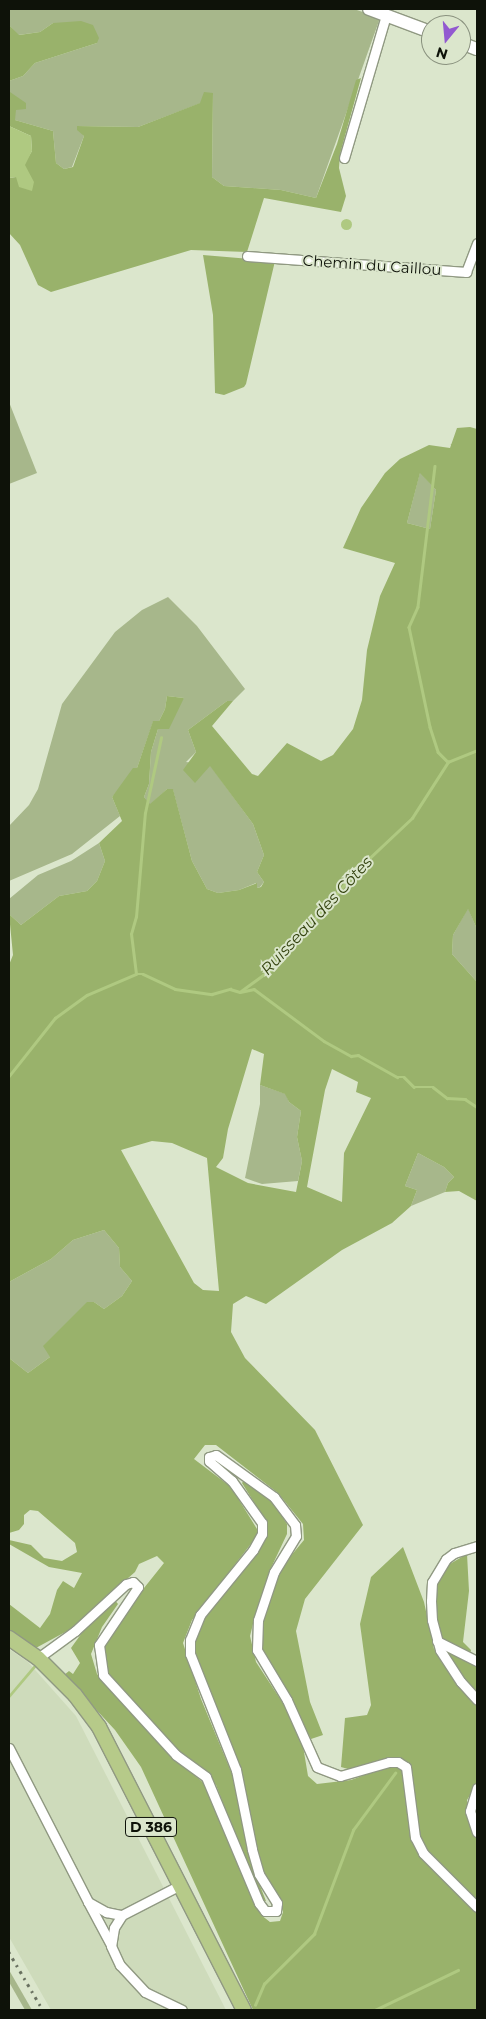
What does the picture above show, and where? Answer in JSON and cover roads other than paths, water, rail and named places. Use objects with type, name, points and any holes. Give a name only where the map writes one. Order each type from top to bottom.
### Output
[{"type":"main road","points":[[369,9],[421,28]]},
{"type":"main road","name":"D 386","points":[[9,1638],[38,1658],[75,1695],[99,1727],[244,2010]]},
{"type":"street","points":[[344,158],[386,15]]},
{"type":"street","name":"Chemin du Caillou","points":[[247,256],[466,272],[477,243]]},
{"type":"street","points":[[38,1658],[75,1631],[126,1584],[132,1582],[138,1587],[99,1645],[103,1675],[176,1754],[206,1777],[259,1902],[265,1911],[276,1911],[277,1903],[259,1874],[236,1770],[190,1654],[190,1640],[200,1615],[253,1550],[262,1534],[262,1522],[242,1495],[209,1461],[209,1457],[216,1455],[274,1497],[294,1525],[296,1536],[274,1572],[258,1620],[257,1650],[287,1700],[317,1766],[340,1776],[389,1762],[398,1762],[406,1767],[415,1837],[423,1854],[477,1907]]},
{"type":"street","points":[[477,1546],[454,1553],[437,1570],[431,1601],[437,1640],[446,1663],[477,1700]]},
{"type":"street","points":[[437,1640],[477,1661]]},
{"type":"street","points":[[9,1748],[120,1965],[136,1985],[182,2010]]},
{"type":"street","points":[[477,1788],[470,1811],[477,1832]]},
{"type":"street","points":[[111,1946],[114,1928],[122,1915],[180,1885]]},
{"type":"street","points":[[88,1902],[106,1912],[122,1915]]},
{"type":"waterway","points":[[435,466],[418,607],[409,627],[430,727],[438,752],[448,762]]},
{"type":"waterway","points":[[136,974],[131,934],[136,917],[145,813],[161,738]]},
{"type":"waterway","name":"Ruisseau des Côtes","points":[[241,991],[270,970],[359,868],[412,818],[448,762],[477,750]]},
{"type":"waterway","name":"Ruisseau des Côtes","points":[[9,1076],[55,1018],[87,995],[136,974],[143,974],[175,989],[212,994],[230,989],[240,992],[254,989],[324,1041],[351,1056],[358,1055],[397,1077],[404,1077],[414,1087],[433,1087],[447,1098],[465,1099],[477,1107]]},
{"type":"waterway","points":[[255,2005],[264,1984],[314,1934],[353,1830],[395,1773]]},
{"type":"waterway","points":[[375,2010],[458,1970]]},
{"type":"railway","points":[[9,1952],[43,2010]]}]
